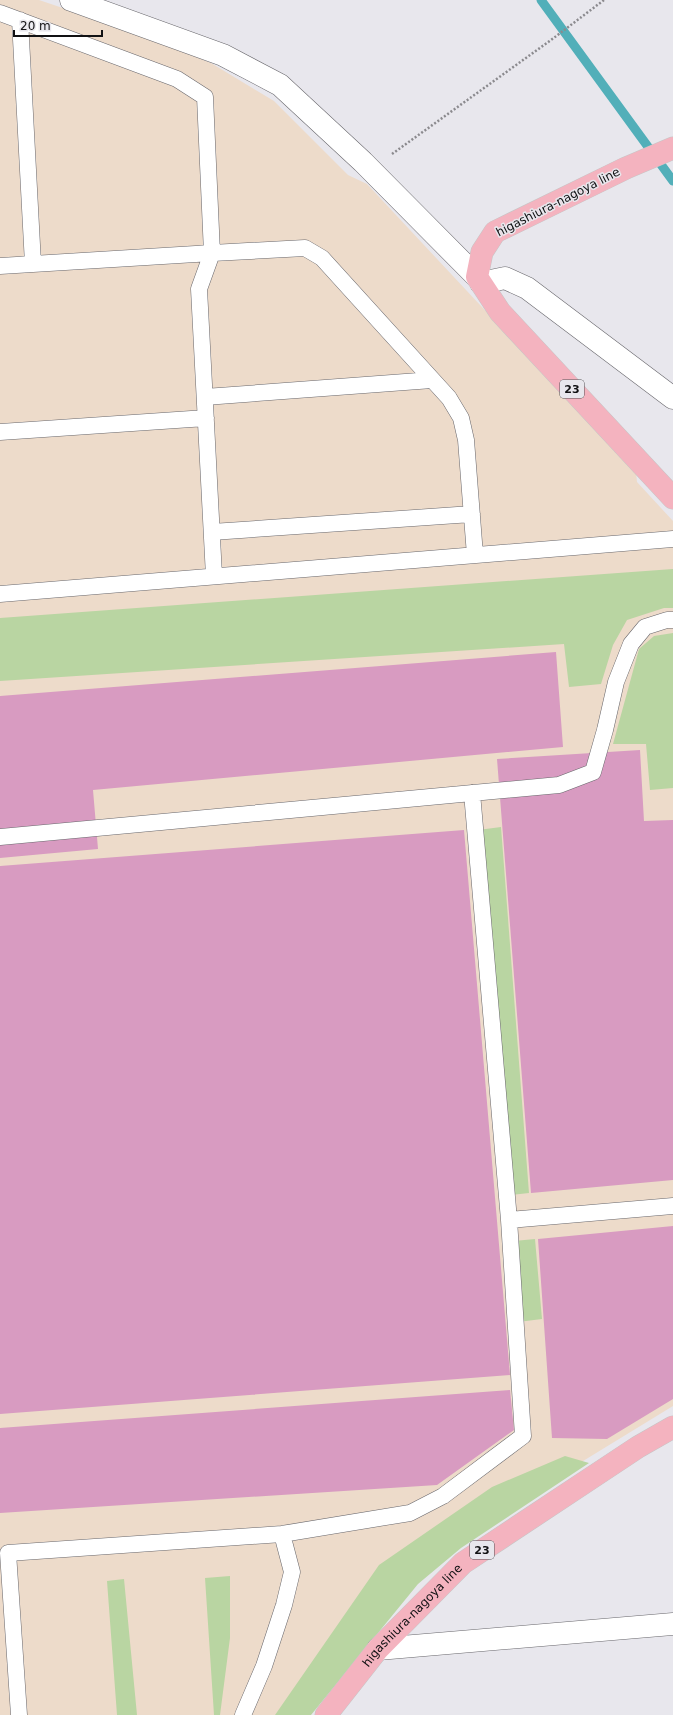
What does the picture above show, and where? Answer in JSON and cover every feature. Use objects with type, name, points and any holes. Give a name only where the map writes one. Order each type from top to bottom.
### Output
[{"type":"main road","name":"higashiura-nagoya line","points":[[479,280],[482,252],[495,232],[673,148]]},
{"type":"main road","name":"23","points":[[479,280],[500,312],[673,498]]},
{"type":"main road","name":"higashiura-nagoya line","points":[[326,1715],[378,1649],[463,1563],[638,1447],[673,1427]]},
{"type":"street","points":[[71,0],[223,55],[280,85],[371,170],[479,280],[505,278],[527,288],[673,398]]},
{"type":"street","points":[[378,1649],[673,1624]]},
{"type":"lane","points":[[0,13],[177,79],[204,97],[212,253],[199,289],[214,576]]},
{"type":"lane","points":[[20,20],[33,264]]},
{"type":"lane","points":[[0,266],[305,248],[322,258],[449,398],[461,418],[466,440],[475,555]]},
{"type":"lane","points":[[205,397],[432,380]]},
{"type":"lane","points":[[0,432],[206,418]]},
{"type":"lane","points":[[212,532],[472,514]]},
{"type":"lane","points":[[0,594],[673,539]]},
{"type":"lane","points":[[0,837],[559,785],[593,772],[605,730],[616,682],[631,644],[645,627],[667,620],[673,620]]},
{"type":"lane","points":[[19,1715],[8,1553],[282,1534],[410,1513],[444,1496],[523,1436],[509,1220],[472,793]]},
{"type":"lane","points":[[509,1220],[673,1206]]},
{"type":"lane","points":[[243,1715],[264,1666],[284,1605],[292,1572],[282,1534]]},
{"type":"path","points":[[371,170],[604,0]]},
{"type":"shaded area","points":[[0,0],[39,0],[140,34],[211,63],[274,101],[348,175],[367,184],[636,472],[637,482],[673,521],[673,1406],[552,1480],[455,1548],[388,1609],[297,1715],[0,1715]]},
{"type":"green space","points":[[673,569],[673,608],[664,608],[627,620],[613,645],[601,684],[569,687],[564,644],[0,681],[0,618]]},
{"type":"green space","points":[[673,633],[673,788],[650,790],[646,744],[613,744],[639,649],[654,636]]},
{"type":"green space","points":[[501,827],[529,1193],[511,1195],[478,830]]},
{"type":"green space","points":[[535,1239],[542,1319],[518,1322],[514,1241]]},
{"type":"green space","points":[[565,1456],[589,1463],[461,1548],[418,1584],[311,1715],[275,1715],[379,1565],[492,1487]]},
{"type":"green space","points":[[230,1576],[230,1638],[220,1715],[214,1715],[205,1578]]},
{"type":"green space","points":[[124,1579],[137,1715],[117,1715],[107,1581]]},
{"type":"building","points":[[556,652],[563,747],[93,790],[98,849],[0,858],[0,696]]},
{"type":"building","points":[[640,750],[644,821],[673,820],[673,1180],[531,1193],[497,759]]},
{"type":"building","points":[[464,830],[510,1375],[0,1414],[0,866]]},
{"type":"building","points":[[673,1226],[673,1399],[607,1439],[552,1438],[538,1239]]},
{"type":"building","points":[[510,1390],[514,1430],[437,1485],[0,1513],[0,1428]]},
{"type":"waterway","points":[[541,0],[673,181]]}]
